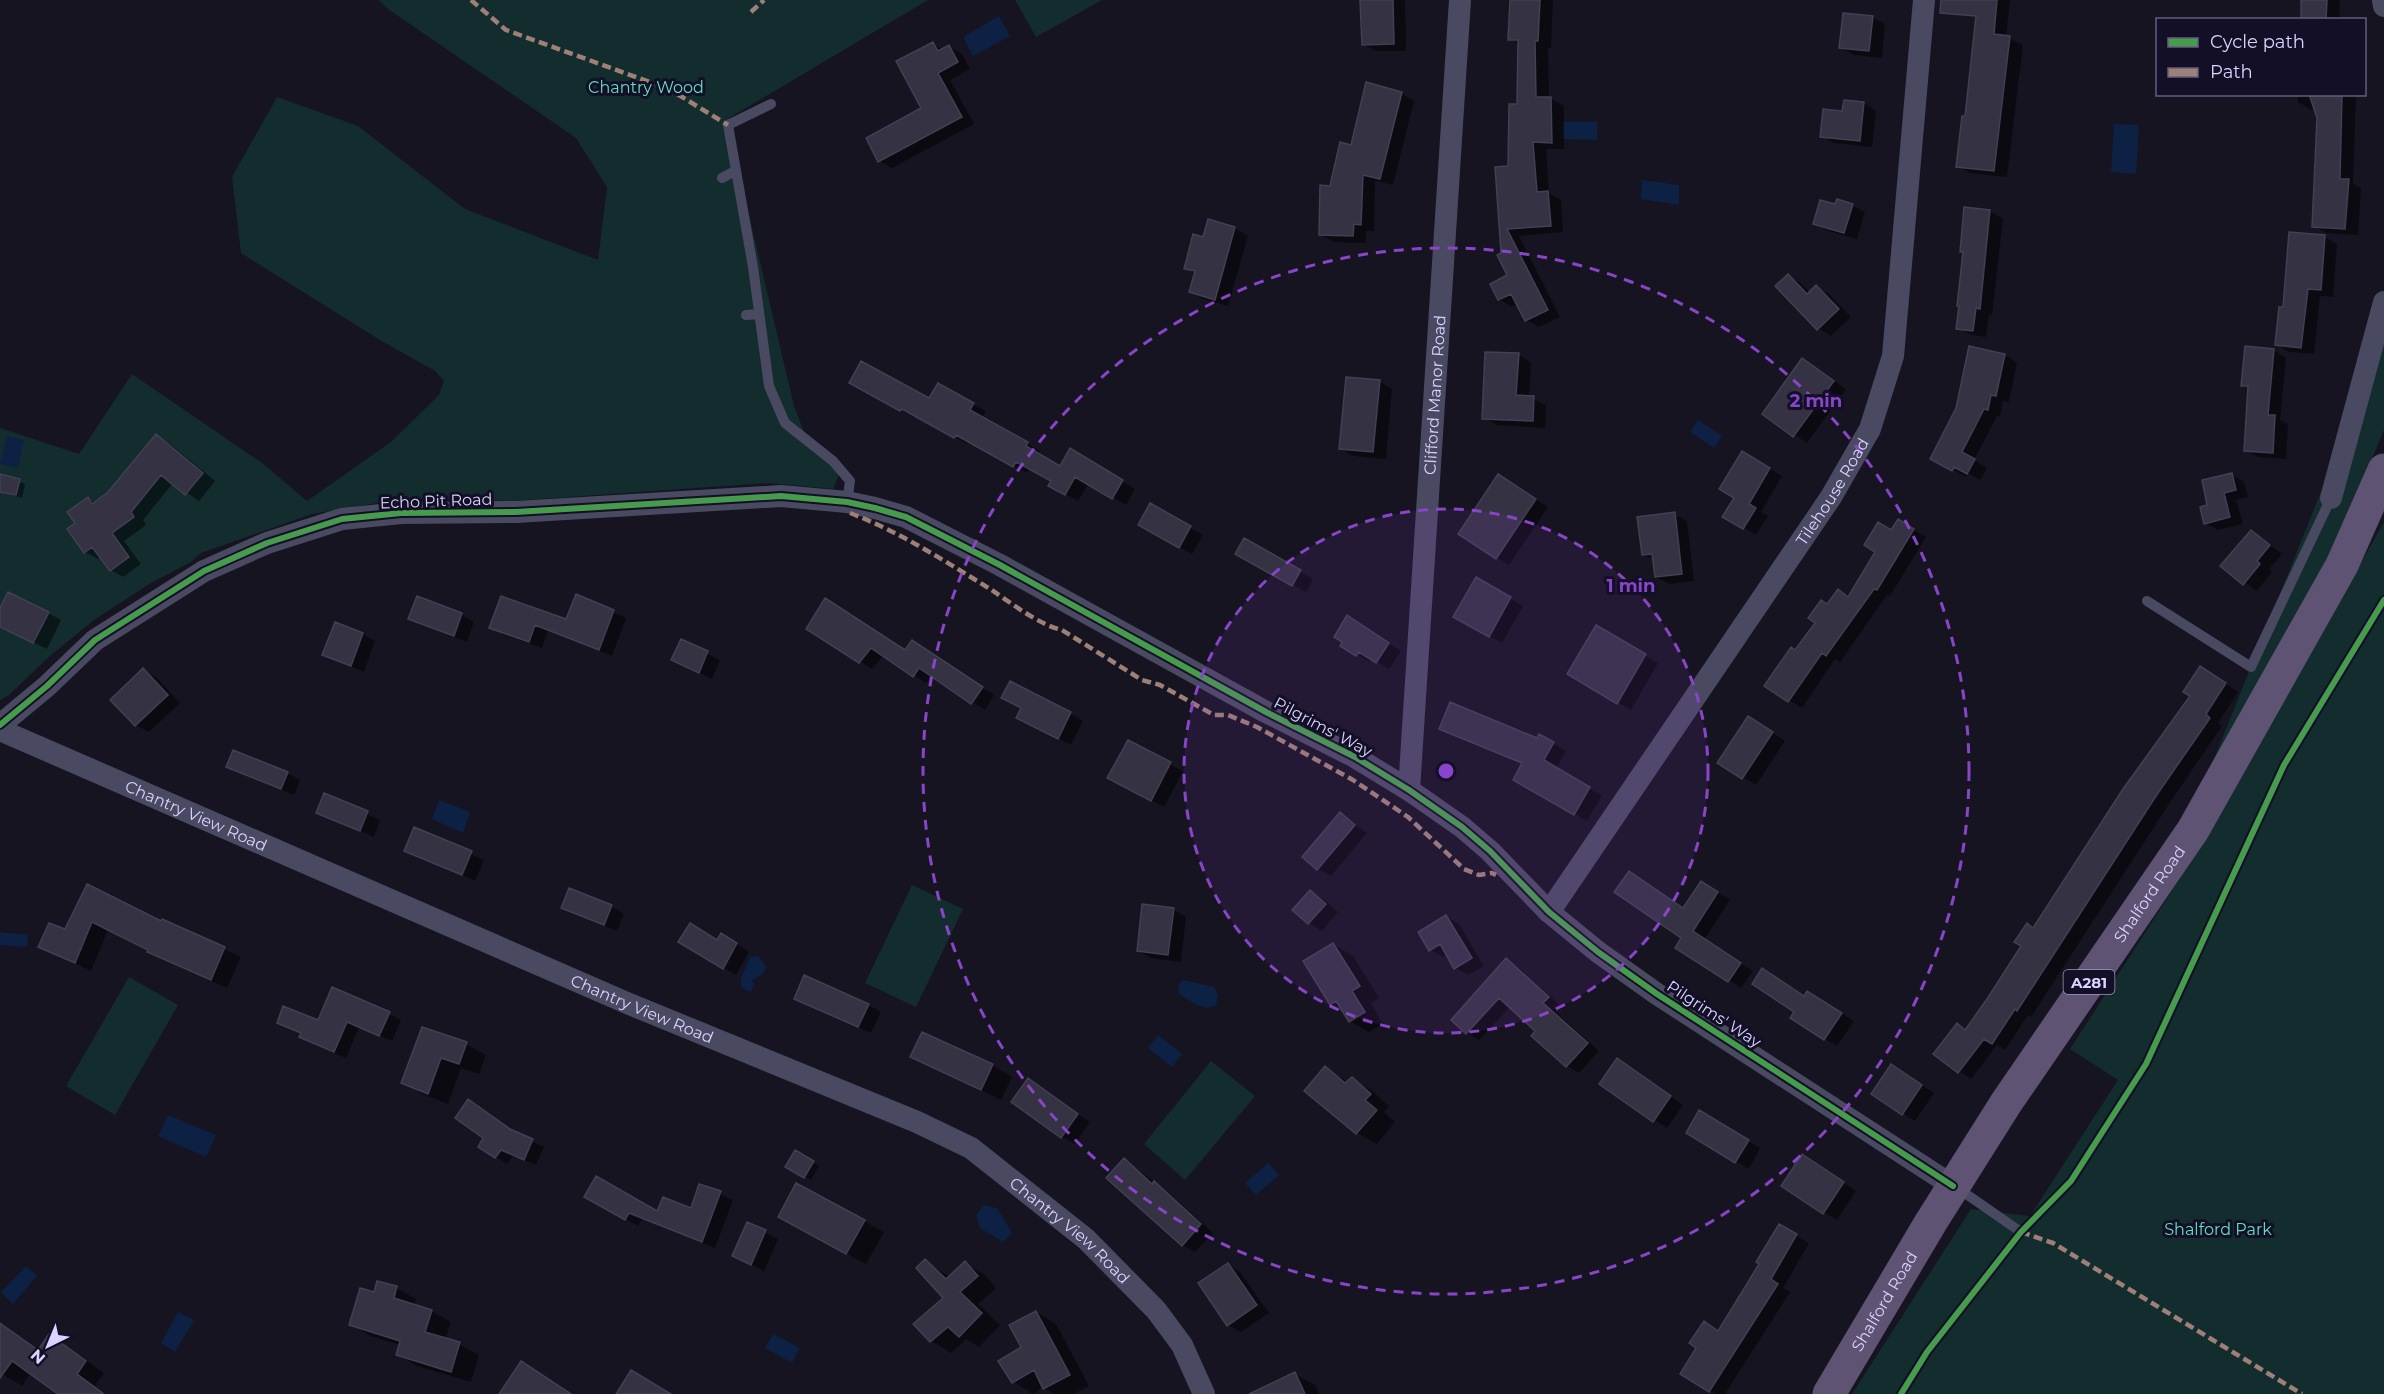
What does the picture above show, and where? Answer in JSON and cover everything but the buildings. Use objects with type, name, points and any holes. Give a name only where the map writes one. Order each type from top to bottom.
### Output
[{"type":"main road","name":"Shalford Road","points":[[1828,1394],[1953,1186],[2006,1103],[2193,830],[2342,565],[2384,470]]},
{"type":"street","name":"Clifford Manor Road","points":[[1409,790],[1460,0]]},
{"type":"street","name":"Tilehouse Road","points":[[1549,912],[1831,497],[1870,429],[1893,356],[1924,0]]},
{"type":"street","points":[[2383,0],[2384,6]]},
{"type":"street","points":[[2331,498],[2384,302]]},
{"type":"street","name":"Echo Pit Road","points":[[0,725],[47,686],[95,640],[204,571],[267,543],[342,519],[401,513],[516,512],[735,497],[781,496],[837,501]]},
{"type":"street","name":"Pilgrims' Way","points":[[837,501],[906,517],[1000,565],[1266,712],[1355,758],[1409,790],[1462,827],[1490,851],[1549,912],[1598,952],[1657,994],[1953,1186]]},
{"type":"street","name":"Chantry View Road","points":[[0,730],[627,1003],[917,1122],[971,1148],[1086,1239],[1156,1310],[1182,1345],[1204,1394]]},
{"type":"lane","points":[[771,104],[728,125],[769,386],[784,423],[833,461],[850,481],[837,501]]},
{"type":"lane","points":[[722,178],[735,171]]},
{"type":"lane","points":[[746,315],[759,314]]},
{"type":"lane","points":[[2147,601],[2251,667],[2331,498]]},
{"type":"lane","points":[[1953,1186],[2021,1232]]},
{"type":"green space","name":"Chantry Wood","points":[[379,0],[928,0],[729,118],[728,126],[794,406],[804,432],[839,474],[833,489],[769,483],[512,501],[407,498],[312,514],[201,553],[191,562],[151,583],[94,620],[51,655],[9,695],[0,700],[0,428],[79,454],[132,374],[262,463],[307,501],[391,442],[439,395],[444,381],[435,371],[380,340],[241,253],[232,177],[277,97],[358,126],[465,209],[598,260],[607,187],[576,138],[388,9]]},
{"type":"green space","points":[[1015,0],[1102,0],[1036,37]]},
{"type":"green space","points":[[2384,334],[2384,430],[2331,557],[2202,789]]},
{"type":"green space","name":"Shalford Park","points":[[2384,522],[2384,1394],[1852,1394],[1971,1209],[2030,1216],[2118,1080],[2070,1049],[2204,841]]},
{"type":"green space","points":[[912,885],[963,909],[916,1007],[865,983]]},
{"type":"green space","points":[[129,977],[178,1005],[115,1115],[66,1086]]},
{"type":"green space","points":[[1211,1061],[1255,1096],[1185,1180],[1144,1144]]},
{"type":"water","points":[[999,16],[1010,36],[973,56],[963,37]]},
{"type":"water","points":[[1562,122],[1597,122],[1597,140],[1563,139]]},
{"type":"water","points":[[2114,124],[2139,125],[2136,174],[2111,172]]},
{"type":"water","points":[[1642,180],[1679,185],[1679,205],[1641,199]]},
{"type":"water","points":[[1698,420],[1722,436],[1714,448],[1690,432]]},
{"type":"water","points":[[7,436],[24,440],[18,468],[0,464]]},
{"type":"water","points":[[439,800],[470,812],[463,833],[432,819]]},
{"type":"water","points":[[0,932],[28,935],[27,947],[0,945]]},
{"type":"water","points":[[758,956],[766,966],[762,974],[752,980],[754,985],[751,991],[747,991],[741,987],[741,978],[750,957]]},
{"type":"water","points":[[1183,980],[1214,987],[1218,994],[1216,1005],[1208,1008],[1197,1005],[1179,994],[1178,985]]},
{"type":"water","points":[[1158,1035],[1182,1054],[1172,1067],[1148,1048]]},
{"type":"water","points":[[168,1115],[216,1135],[206,1157],[158,1136]]},
{"type":"water","points":[[1268,1163],[1279,1175],[1256,1195],[1245,1183]]},
{"type":"water","points":[[984,1205],[997,1208],[1012,1233],[1003,1242],[980,1228],[976,1215]]},
{"type":"water","points":[[26,1266],[37,1276],[13,1304],[1,1292]]},
{"type":"water","points":[[178,1312],[194,1320],[175,1352],[161,1343]]},
{"type":"water","points":[[773,1334],[800,1348],[792,1363],[765,1348]]},
{"type":"marked path","points":[[471,0],[506,30],[669,89],[728,125]]},
{"type":"marked path","points":[[751,12],[764,0]]},
{"type":"marked path","points":[[850,513],[922,548],[1034,618],[1062,630],[1142,680],[1160,685],[1214,715],[1228,715],[1257,727],[1353,780],[1408,817],[1464,869],[1479,875],[1492,873],[1496,875]]},
{"type":"marked path","points":[[2021,1232],[2053,1243],[2302,1394]]},
{"type":"cycle path","points":[[0,725],[47,686],[95,640],[204,571],[267,543],[342,519],[401,513],[516,512],[781,496],[847,502],[875,508],[906,517],[1000,565],[1266,712],[1355,757],[1409,790],[1462,827],[1490,851],[1549,912],[1598,952],[1657,994],[1953,1186]]},
{"type":"cycle path","points":[[1901,1394],[1927,1352],[2021,1232],[2071,1181],[2146,1064],[2284,765],[2384,600]]}]
